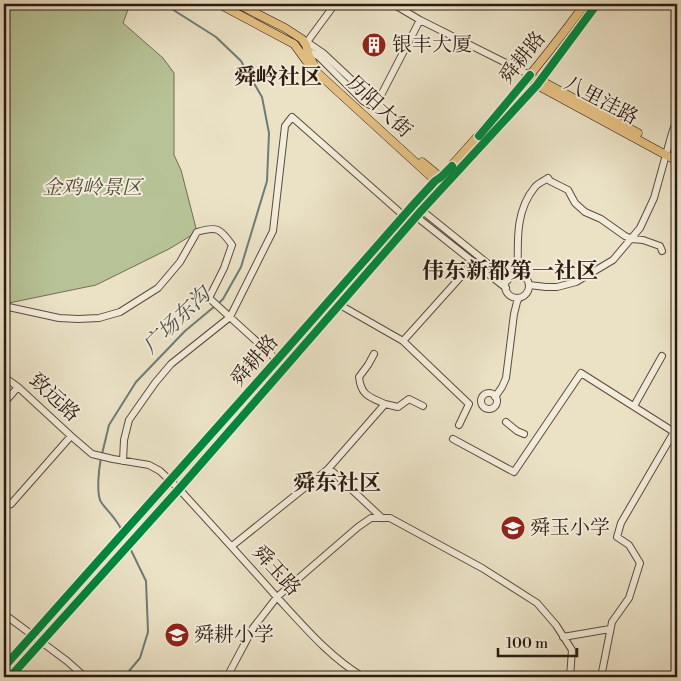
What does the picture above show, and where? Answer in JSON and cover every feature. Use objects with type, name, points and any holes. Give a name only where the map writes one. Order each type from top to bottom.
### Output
[{"type":"main road","name":"历阳大街","points":[[219,4],[294,44],[310,66],[442,182]]},
{"type":"main road","name":"历阳大街","points":[[238,4],[285,28],[305,44],[309,56],[314,63],[442,182]]},
{"type":"main road","name":"舜耕路","points":[[10,677],[179,489],[419,214],[442,182],[553,48],[585,4]]},
{"type":"main road","name":"舜耕路","points":[[4,668],[408,210],[442,182],[539,83],[597,4]]},
{"type":"main road","name":"八里洼路","points":[[530,75],[539,83],[667,152],[677,155]]},
{"type":"main road","name":"八里洼路","points":[[667,152],[677,161]]},
{"type":"street","points":[[305,44],[335,4]]},
{"type":"street","points":[[392,4],[530,75]]},
{"type":"street","points":[[294,44],[305,44],[363,101],[370,105],[378,101],[420,20]]},
{"type":"street","points":[[677,75],[677,80]]},
{"type":"street","points":[[123,461],[124,440],[129,420],[171,364],[230,317],[273,232],[285,126],[292,117],[408,210],[419,214],[508,280]]},
{"type":"street","points":[[529,285],[552,287],[576,282],[613,260],[640,228],[654,198],[677,119]]},
{"type":"street","points":[[518,275],[517,233],[521,212],[536,186],[548,178],[550,181],[568,190],[576,203],[585,212],[601,219],[630,238],[660,246],[662,252]]},
{"type":"street","points":[[419,214],[506,288],[512,297],[519,298]]},
{"type":"street","points":[[4,306],[69,319],[99,318],[120,312],[158,288],[180,262],[197,232],[210,228],[223,232],[232,245],[224,268],[209,298],[277,360]]},
{"type":"street","points":[[403,341],[474,262]]},
{"type":"street","points":[[495,397],[506,378],[516,302],[528,292],[529,285],[525,278],[514,275],[508,280],[506,288]]},
{"type":"street","points":[[340,305],[403,341],[469,404],[481,405],[487,409],[494,408],[497,401],[495,397],[488,393],[483,395],[481,405]]},
{"type":"street","points":[[374,354],[359,377],[360,388],[370,397],[385,404],[398,407],[409,399],[423,406]]},
{"type":"street","points":[[634,406],[662,356]]},
{"type":"street","points":[[452,439],[514,472],[581,372],[674,432],[621,523],[617,537],[629,545],[640,563],[629,598],[612,622],[601,677]]},
{"type":"street","name":"致远路","points":[[4,376],[92,454],[123,461]]},
{"type":"street","points":[[4,404],[18,387]]},
{"type":"street","points":[[232,546],[328,470],[385,404]]},
{"type":"street","points":[[460,425],[469,404]]},
{"type":"street","points":[[506,422],[524,434]]},
{"type":"street","points":[[11,504],[71,436]]},
{"type":"street","name":"舜玉路","points":[[123,461],[149,465],[160,471],[179,489],[333,656],[363,677]]},
{"type":"street","points":[[328,470],[333,472],[382,518]]},
{"type":"street","points":[[227,677],[253,628],[277,597],[371,518],[390,518],[482,568],[537,603],[556,625],[572,650],[570,677]]},
{"type":"street","points":[[4,614],[67,661],[85,677]]},
{"type":"street","points":[[563,637],[610,629]]},
{"type":"green space","name":"金鸡岭景区","points":[[4,4],[130,4],[123,23],[163,58],[174,73],[174,155],[181,170],[197,232],[169,249],[96,285],[4,304]]},
{"type":"waterway","name":"广场东沟","points":[[164,4],[216,37],[241,61],[262,97],[269,133],[267,181],[241,267],[219,303]]},
{"type":"waterway","name":"广场东沟","points":[[102,454],[109,425],[136,382],[185,331],[215,306]]},
{"type":"waterway","name":"广场东沟","points":[[101,458],[98,480],[99,498],[122,531]]},
{"type":"waterway","name":"广场东沟","points":[[124,677],[140,658],[148,632],[146,581],[129,546]]},
{"type":"cycle path","points":[[10,677],[179,489],[421,211],[537,85],[597,4]]},
{"type":"cycle path","points":[[479,136],[530,75]]},
{"type":"cycle path","points":[[4,667],[414,204],[452,166]]},
{"type":"place","name":"银丰大厦","points":[[374,45]]},
{"type":"place","name":"舜玉小学","points":[[513,528]]},
{"type":"place","name":"舜耕小学","points":[[177,635]]},
{"type":"district","name":"舜岭社区","points":[[278,77]]},
{"type":"district","name":"伟东新都第一社区","points":[[510,271]]},
{"type":"district","name":"舜东社区","points":[[337,483]]}]
